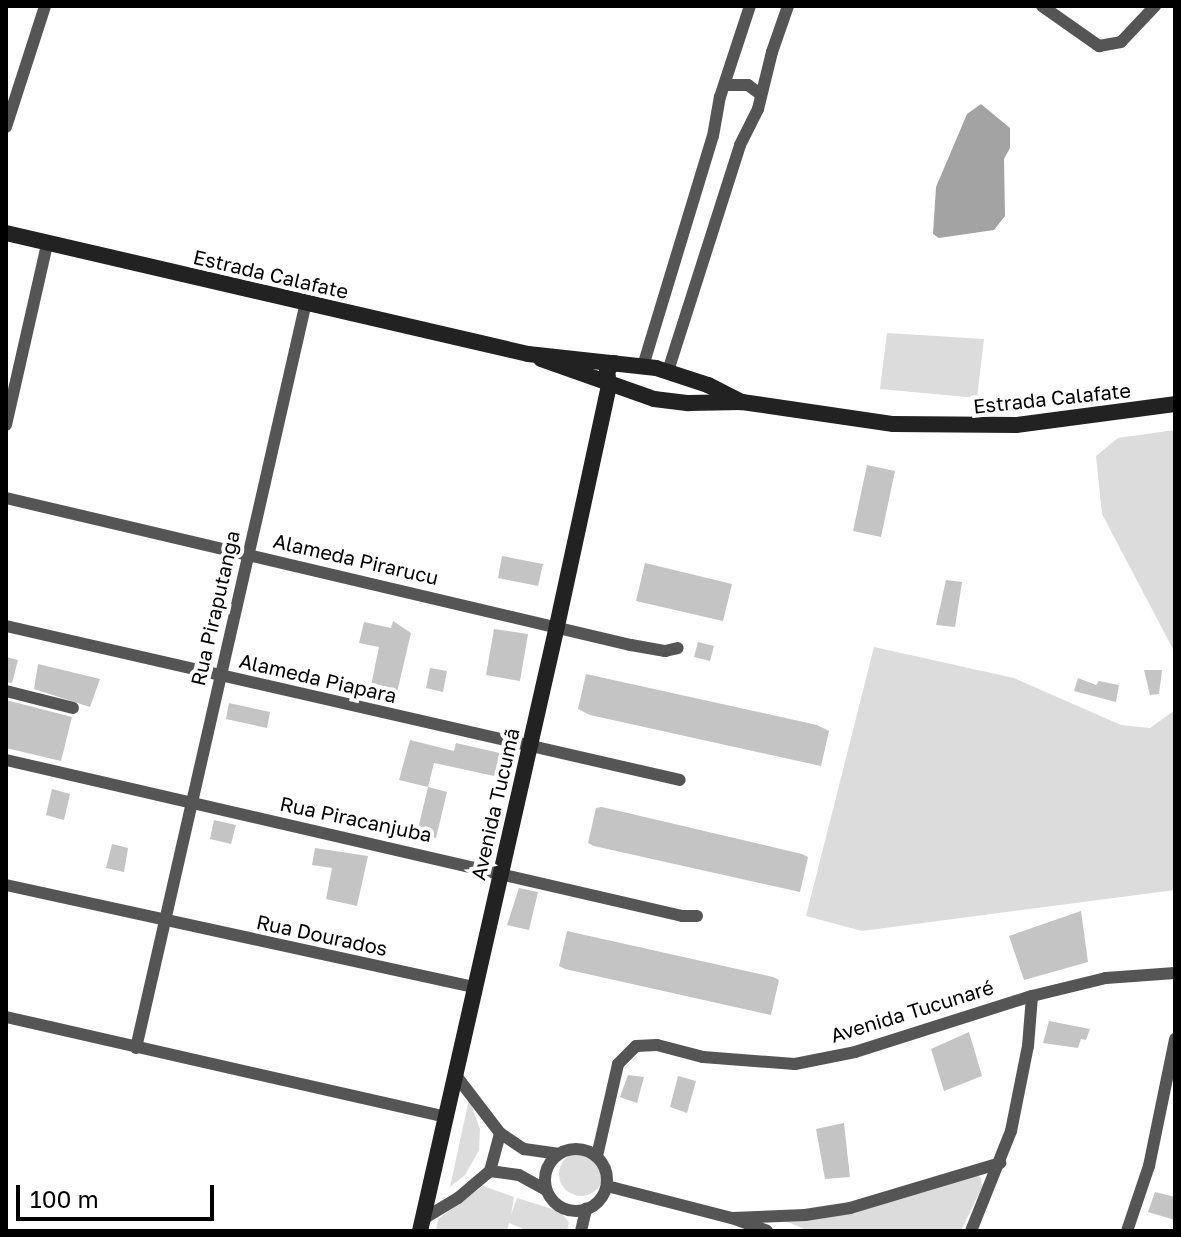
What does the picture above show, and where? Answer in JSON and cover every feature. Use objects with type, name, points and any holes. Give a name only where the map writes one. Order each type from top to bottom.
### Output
[{"type":"street","points":[[6,127],[45,6]]},
{"type":"street","points":[[643,366],[750,6]]},
{"type":"street","points":[[673,401],[687,388],[676,374],[740,145],[758,109],[788,6]]},
{"type":"street","points":[[1042,6],[1099,46],[1121,42],[1155,6]]},
{"type":"street","points":[[725,85],[748,85],[760,94]]},
{"type":"street","name":"Estrada Calafate","points":[[6,233],[528,354],[643,366],[676,374],[742,402]]},
{"type":"street","points":[[6,425],[12,374],[47,244]]},
{"type":"street","name":"Rua Piraputanga","points":[[136,1048],[162,922],[306,302]]},
{"type":"street","name":"Estrada Calafate","points":[[528,354],[609,386],[673,401],[742,402],[893,424],[954,427],[1016,425],[1175,404]]},
{"type":"street","name":"Avenida Tucumã","points":[[422,1225],[609,386],[607,370],[614,363]]},
{"type":"street","name":"Alameda Pirarucu","points":[[6,498],[557,626]]},
{"type":"street","name":"Alameda Piapara","points":[[6,626],[680,780]]},
{"type":"street","points":[[557,626],[631,645],[665,651],[678,648]]},
{"type":"street","points":[[6,691],[73,708]]},
{"type":"street","name":"Rua Piracanjuba","points":[[6,760],[682,916],[697,916]]},
{"type":"street","name":"Rua Dourados","points":[[6,885],[162,922],[473,987]]},
{"type":"street","name":"Avenida Tucunaré","points":[[597,1156],[618,1064],[636,1046],[657,1045],[703,1057],[795,1064],[855,1052],[1032,996],[1106,978],[1175,973]]},
{"type":"street","points":[[971,1231],[1000,1163],[1021,1087],[1032,996]]},
{"type":"street","points":[[6,1017],[445,1117]]},
{"type":"street","points":[[1127,1231],[1149,1166],[1175,1039]]},
{"type":"street","points":[[454,1073],[500,1133],[524,1149],[558,1154],[574,1149],[597,1156],[606,1170],[607,1186],[600,1201],[586,1209],[562,1208],[546,1190],[519,1175],[490,1171]]},
{"type":"street","points":[[422,1225],[490,1171],[500,1133]]},
{"type":"street","points":[[546,1190],[545,1174],[558,1154]]},
{"type":"street","points":[[732,1218],[805,1215],[850,1208],[1000,1163]]},
{"type":"street","points":[[607,1186],[732,1218],[767,1231]]},
{"type":"street","points":[[581,1231],[586,1209]]},
{"type":"shaded area","points":[[981,104],[1010,128],[1010,148],[1004,159],[1005,216],[994,230],[939,238],[933,234],[936,187],[967,114]]},
{"type":"shaded area","points":[[887,333],[984,339],[977,398],[880,389]]},
{"type":"shaded area","points":[[1175,430],[1175,653],[1102,514],[1096,456],[1118,438]]},
{"type":"shaded area","points":[[874,647],[1014,678],[1121,725],[1150,728],[1175,710],[1175,890],[862,931],[806,916]]},
{"type":"shaded area","points":[[469,1099],[480,1129],[479,1150],[465,1175],[450,1187]]},
{"type":"shaded area","points":[[581,1152],[596,1159],[603,1174],[596,1189],[581,1196],[566,1189],[559,1174],[566,1159]]},
{"type":"shaded area","points":[[974,1172],[981,1178],[982,1187],[961,1231],[809,1231],[783,1220]]},
{"type":"shaded area","points":[[483,1186],[514,1197],[511,1215],[517,1198],[559,1211],[569,1222],[567,1231],[528,1231],[509,1223],[507,1231],[436,1231],[438,1219]]},
{"type":"building","points":[[867,465],[895,471],[881,537],[853,531]]},
{"type":"building","points":[[502,556],[543,564],[538,586],[498,578]]},
{"type":"building","points":[[645,563],[732,584],[723,621],[636,601]]},
{"type":"building","points":[[946,580],[962,582],[955,627],[936,625]]},
{"type":"building","points":[[393,621],[411,633],[394,705],[368,700],[379,647],[359,643],[364,622],[391,628]]},
{"type":"building","points":[[494,629],[528,634],[520,681],[486,675]]},
{"type":"building","points":[[698,642],[714,646],[710,661],[694,657]]},
{"type":"building","points":[[6,657],[18,660],[12,683],[6,682]]},
{"type":"building","points":[[38,664],[100,679],[90,707],[34,689]]},
{"type":"building","points":[[430,668],[447,671],[443,692],[426,688]]},
{"type":"building","points":[[1144,670],[1162,670],[1159,694],[1150,695]]},
{"type":"building","points":[[586,674],[817,725],[829,731],[821,766],[590,715],[578,709]]},
{"type":"building","points":[[1078,678],[1096,685],[1099,681],[1119,685],[1116,702],[1074,691]]},
{"type":"building","points":[[6,700],[72,717],[61,761],[6,748]]},
{"type":"building","points":[[229,703],[270,712],[267,728],[226,719]]},
{"type":"building","points":[[410,740],[454,751],[456,743],[504,754],[499,777],[434,763],[428,787],[399,780]]},
{"type":"building","points":[[428,787],[447,792],[436,838],[417,833]]},
{"type":"building","points":[[52,789],[70,794],[64,820],[46,815]]},
{"type":"building","points":[[596,808],[802,854],[808,857],[800,892],[594,846],[588,843]]},
{"type":"building","points":[[214,820],[236,825],[231,844],[210,839]]},
{"type":"building","points":[[112,844],[128,848],[124,872],[106,868]]},
{"type":"building","points":[[315,848],[368,856],[357,906],[326,899],[332,868],[312,865]]},
{"type":"building","points":[[519,888],[538,892],[529,930],[507,925]]},
{"type":"building","points":[[1081,911],[1088,962],[1024,980],[1009,936]]},
{"type":"building","points":[[567,931],[773,977],[779,980],[771,1015],[565,969],[559,966]]},
{"type":"building","points":[[1049,1021],[1090,1029],[1086,1040],[1081,1039],[1078,1048],[1043,1043]]},
{"type":"building","points":[[969,1032],[982,1076],[944,1091],[931,1049]]},
{"type":"building","points":[[628,1075],[644,1077],[637,1103],[620,1097]]},
{"type":"building","points":[[678,1076],[696,1081],[687,1113],[670,1107]]},
{"type":"building","points":[[844,1123],[850,1177],[825,1179],[816,1129]]},
{"type":"building","points":[[1155,1192],[1175,1197],[1175,1220],[1148,1212]]}]
